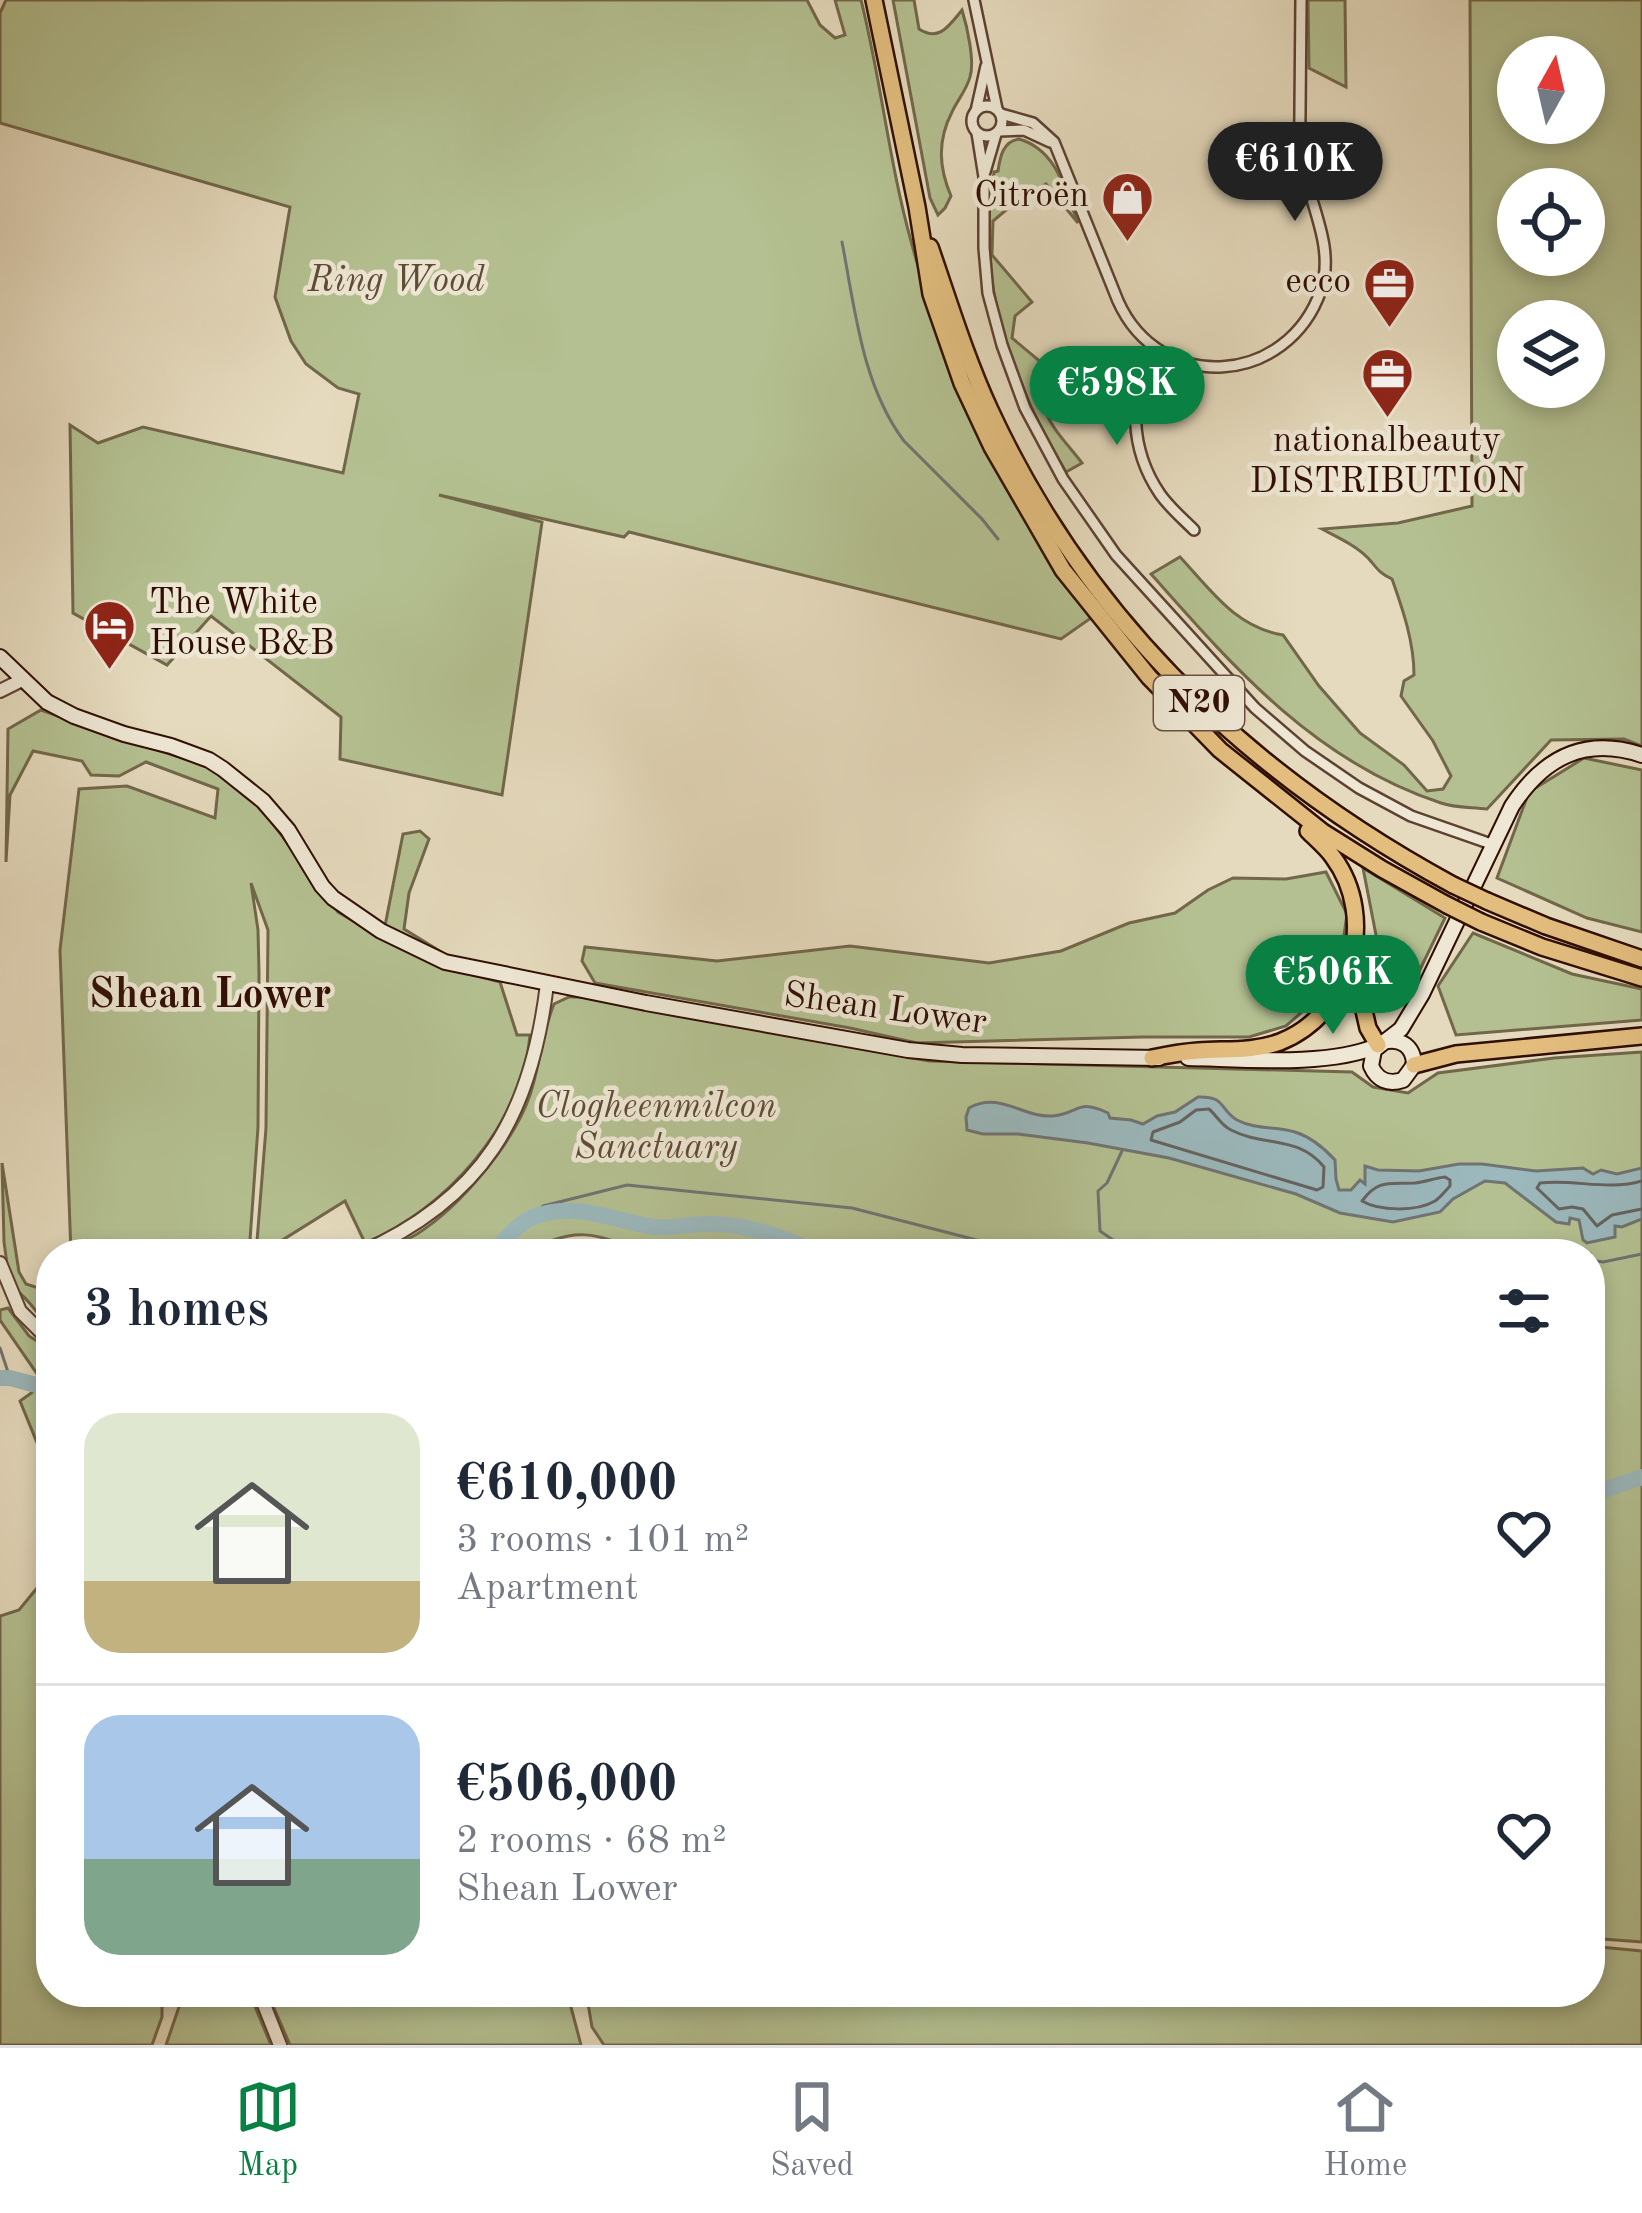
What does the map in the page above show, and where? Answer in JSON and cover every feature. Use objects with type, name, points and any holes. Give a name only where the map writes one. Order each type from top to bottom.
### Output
[{"type":"highway","name":"N20","points":[[874,0],[931,294],[962,383],[1001,463],[1076,588],[1149,677],[1220,750],[1323,832],[1481,922],[1642,978]]},
{"type":"highway","name":"N20","points":[[916,207],[976,380],[1010,452],[1077,561],[1160,664],[1269,766],[1372,840],[1487,902],[1642,959]]},
{"type":"highway","points":[[1220,750],[1333,857],[1342,873],[1356,917],[1352,958],[1367,1028],[1380,1044]]},
{"type":"highway","points":[[1152,1058],[1258,1048],[1298,1033],[1332,1001],[1352,958]]},
{"type":"highway","points":[[1414,1065],[1456,1054],[1642,1036]]},
{"type":"main road","name":"Shean Lower","points":[[0,657],[47,702],[74,716],[171,746],[223,769],[288,830],[333,898],[381,931],[445,962],[935,1054],[1290,1059],[1372,1066]]},
{"type":"main road","points":[[1422,994],[1408,1047],[1414,1065],[1408,1076],[1390,1082],[1379,1078],[1372,1055],[1401,1029],[1422,994],[1525,786],[1552,763],[1579,751],[1604,747],[1642,754]]},
{"type":"main road","points":[[1380,1044],[1397,1040],[1408,1047]]},
{"type":"main road","name":"Shean Lower","points":[[1290,1059],[1344,1055],[1380,1044]]},
{"type":"street","points":[[974,0],[1003,120],[984,177]]},
{"type":"street","points":[[976,111],[986,106],[1033,123],[1055,145],[1124,315],[1138,333],[1190,365],[1243,365],[1271,353],[1294,334],[1312,311],[1323,285],[1324,246],[1300,153],[1301,0]]},
{"type":"street","points":[[987,60],[972,119],[984,177],[988,293],[1014,380],[1063,479],[1115,555],[1255,708],[1305,751],[1412,816],[1494,845]]},
{"type":"street","points":[[977,133],[987,137],[1024,130],[1055,145]]},
{"type":"street","points":[[1154,347],[1137,386],[1136,434],[1162,498],[1194,530]]},
{"type":"street","points":[[0,691],[22,680]]},
{"type":"street","points":[[392,1239],[443,1204],[496,1145],[528,1083],[548,984]]},
{"type":"street","points":[[0,1263],[20,1311],[36,1327]]},
{"type":"street","points":[[265,2007],[280,2045]]},
{"type":"green space","name":"Ring Wood","points":[[6,0],[807,0],[820,25],[835,38],[845,35],[835,0],[861,0],[903,211],[942,341],[1006,485],[1091,618],[1061,639],[629,532],[624,537],[439,495],[542,522],[502,795],[340,759],[341,717],[211,616],[167,665],[73,613],[70,425],[98,443],[143,427],[343,473],[359,394],[338,388],[306,364],[291,341],[275,297],[290,207],[0,123],[0,13]]},
{"type":"green space","points":[[893,0],[914,0],[919,29],[932,34],[953,22],[962,10],[968,34],[970,77],[942,144],[951,196],[938,215],[930,198]]},
{"type":"green space","points":[[1308,0],[1345,0],[1346,87],[1309,68]]},
{"type":"green space","points":[[1470,0],[1642,0],[1642,746],[1624,739],[1551,740],[1487,809],[1441,803],[1396,785],[1316,738],[1247,677],[1151,574],[1180,557],[1237,616],[1283,635],[1360,733],[1404,765],[1427,791],[1443,789],[1451,776],[1401,696],[1404,681],[1414,675],[1414,663],[1392,579],[1357,549],[1322,529],[1398,523],[1472,506]]},
{"type":"green space","points":[[1019,139],[1051,162],[1078,223],[1046,184],[993,221],[992,255],[1032,302],[1015,316],[1012,338],[1054,373],[1046,385],[1044,408],[1082,463],[1066,472],[1012,359],[990,267],[988,228],[994,172],[1006,146]]},
{"type":"green space","points":[[41,710],[210,767],[260,806],[338,912],[436,965],[500,982],[517,1035],[530,1035],[524,1068],[496,1131],[451,1186],[424,1209],[373,1239],[363,1239],[345,1201],[284,1239],[257,1239],[266,1128],[268,930],[251,883],[259,973],[258,1127],[250,1239],[70,1239],[60,950],[79,789],[127,786],[215,818],[218,789],[146,762],[119,776],[91,775],[82,761],[33,751],[10,795],[6,862],[8,729]]},
{"type":"green space","points":[[1584,758],[1642,770],[1642,932],[1587,918],[1497,878],[1529,792]]},
{"type":"green space","points":[[420,831],[429,839],[409,893],[404,929],[456,961],[385,926],[403,834]]},
{"type":"green space","points":[[1363,868],[1445,918],[1412,986],[1389,1002]]},
{"type":"green space","points":[[1326,872],[1347,914],[1341,957],[1319,997],[1286,1026],[1249,1037],[917,1043],[595,983],[582,961],[585,947],[717,961],[850,946],[989,963],[1061,951],[1129,923],[1175,913],[1233,878],[1286,879]]},
{"type":"green space","points":[[1473,933],[1572,974],[1642,989],[1642,1020],[1456,1035],[1438,986]]},
{"type":"green space","name":"Clogheenmilcon Sanctuary","points":[[569,997],[586,997],[929,1061],[1352,1072],[1373,1087],[1408,1093],[1438,1073],[1642,1052],[1642,1942],[1605,1939],[1605,1239],[605,1239],[571,1235],[557,1239],[408,1239],[468,1191],[511,1133],[530,1095],[554,1004]]},
{"type":"green space","points":[[2,1163],[19,1272],[26,1284],[36,1287],[36,1311],[17,1291],[4,1242]]},
{"type":"green space","points":[[8,1308],[36,1340],[36,1372],[0,1320],[0,1310]]},
{"type":"green space","points":[[36,1390],[36,1440],[20,1401]]},
{"type":"green space","points":[[36,1589],[36,2007],[162,2007],[152,2045],[0,2045],[0,1616],[19,1610]]},
{"type":"green space","points":[[1605,1947],[1642,1951],[1642,2045],[604,2045],[592,2027],[589,2007],[1605,2007]]},
{"type":"green space","points":[[179,2007],[255,2007],[271,2045],[166,2045]]},
{"type":"green space","points":[[274,2007],[571,2007],[581,2045],[290,2045]]},
{"type":"water","points":[[1198,1097],[1207,1097],[1244,1123],[1301,1134],[1335,1160],[1339,1190],[1351,1190],[1360,1180],[1365,1184],[1365,1166],[1419,1171],[1482,1164],[1536,1171],[1583,1168],[1593,1174],[1642,1168],[1642,1219],[1615,1226],[1615,1237],[1583,1239],[1579,1220],[1556,1222],[1505,1183],[1485,1181],[1440,1212],[1393,1222],[1340,1213],[1296,1194],[1169,1158],[1088,1143],[983,1134],[967,1130],[966,1117],[969,1108],[991,1102],[1042,1116],[1090,1107],[1110,1118],[1143,1124]]},
{"type":"waterway","points":[[842,242],[862,346],[890,419],[904,441],[998,539]]},
{"type":"waterway","points":[[1112,1239],[1100,1231],[1098,1191],[1107,1183],[1122,1151]]},
{"type":"waterway","points":[[533,1217],[543,1206],[627,1185],[852,1208],[973,1239]]},
{"type":"waterway","points":[[505,1239],[528,1220],[565,1211],[655,1227],[739,1226],[785,1239]]},
{"type":"waterway","points":[[1605,1262],[1642,1254]]},
{"type":"waterway","points":[[0,1348],[10,1378]]},
{"type":"waterway","points":[[0,1378],[36,1385]]},
{"type":"waterway","points":[[1605,1490],[1642,1477]]},
{"type":"place","name":"Citroën","points":[[1128,243]]},
{"type":"place","name":"ecco","points":[[1390,329]]},
{"type":"place","name":"nationalbeauty DISTRIBUTION","points":[[1387,420]]},
{"type":"place","name":"The White House B&B","points":[[110,671]]},
{"type":"district","name":"Shean Lower","points":[[210,996]]}]
